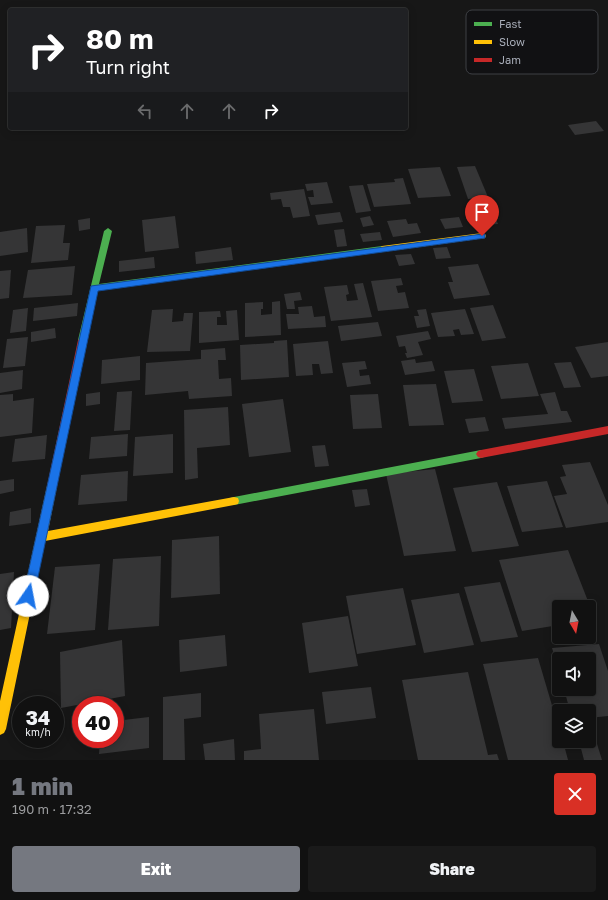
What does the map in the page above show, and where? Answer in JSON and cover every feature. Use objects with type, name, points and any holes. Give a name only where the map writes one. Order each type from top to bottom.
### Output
[{"type":"street","points":[[0,729],[94,288],[108,231]]},
{"type":"street","points":[[94,288],[482,236]]},
{"type":"street","points":[[41,537],[608,430]]},
{"type":"building","points":[[596,121],[604,131],[575,135],[568,125]]},
{"type":"building","points":[[475,166],[488,197],[468,199],[457,167]]},
{"type":"building","points":[[440,167],[451,196],[418,198],[408,169]]},
{"type":"building","points":[[403,178],[411,204],[374,207],[367,184],[395,182],[394,179]]},
{"type":"building","points":[[327,182],[333,203],[311,205],[308,197],[314,197],[313,190],[307,191],[305,184]]},
{"type":"building","points":[[363,185],[371,211],[356,213],[349,186]]},
{"type":"building","points":[[304,189],[310,216],[293,218],[290,207],[283,207],[281,199],[271,200],[270,193]]},
{"type":"building","points":[[340,212],[343,222],[318,225],[315,215]]},
{"type":"building","points":[[493,212],[498,224],[484,225],[480,213]]},
{"type":"building","points":[[175,216],[179,248],[145,252],[142,220]]},
{"type":"building","points":[[370,216],[374,225],[363,227],[360,218]]},
{"type":"building","points":[[459,217],[463,227],[445,229],[440,219]]},
{"type":"building","points":[[90,218],[90,229],[79,231],[78,220]]},
{"type":"building","points":[[406,219],[408,224],[417,223],[421,233],[393,237],[387,221]]},
{"type":"building","points":[[65,225],[63,243],[70,243],[68,260],[31,263],[36,226]]},
{"type":"building","points":[[27,228],[28,252],[0,256],[0,232]]},
{"type":"building","points":[[344,229],[347,246],[337,247],[334,230]]},
{"type":"building","points":[[380,232],[382,240],[363,242],[360,234]]},
{"type":"building","points":[[231,247],[233,260],[196,264],[195,252]]},
{"type":"building","points":[[447,247],[451,258],[436,259],[433,248]]},
{"type":"building","points":[[411,254],[415,264],[399,266],[395,255]]},
{"type":"building","points":[[154,257],[155,268],[119,272],[119,261]]},
{"type":"building","points":[[478,264],[490,295],[454,299],[448,282],[453,282],[448,267]]},
{"type":"building","points":[[75,266],[72,295],[23,298],[28,270]]},
{"type":"building","points":[[11,270],[9,298],[0,299],[0,271]]},
{"type":"building","points":[[401,278],[403,285],[396,286],[398,293],[405,292],[409,308],[378,311],[371,281]]},
{"type":"building","points":[[363,283],[372,317],[331,321],[324,287],[347,285],[349,294],[346,295],[347,301],[358,300],[354,284]]},
{"type":"building","points":[[300,292],[302,300],[294,301],[295,309],[287,309],[284,294]]},
{"type":"building","points":[[280,301],[281,335],[245,337],[245,303],[263,302],[261,315],[272,314],[272,302]]},
{"type":"building","points":[[78,303],[77,316],[33,321],[34,308]]},
{"type":"building","points":[[493,305],[506,338],[482,341],[470,308]]},
{"type":"building","points":[[312,306],[314,317],[325,316],[326,327],[288,329],[286,314],[299,314],[298,307]]},
{"type":"building","points":[[28,308],[26,331],[10,333],[13,310]]},
{"type":"building","points":[[173,309],[172,322],[183,321],[184,313],[193,313],[190,351],[147,352],[152,310]]},
{"type":"building","points":[[426,309],[430,326],[417,328],[414,316],[419,316],[417,310]]},
{"type":"building","points":[[465,309],[474,334],[461,335],[459,329],[453,330],[455,336],[438,337],[431,313]]},
{"type":"building","points":[[237,310],[239,340],[199,343],[199,312],[220,311],[221,317],[217,317],[217,325],[227,325],[226,311]]},
{"type":"building","points":[[378,322],[382,336],[341,341],[338,326]]},
{"type":"building","points":[[55,328],[56,338],[31,342],[31,332]]},
{"type":"building","points":[[428,331],[431,339],[418,342],[423,355],[407,358],[405,346],[399,347],[396,336]]},
{"type":"building","points":[[28,337],[25,366],[3,368],[7,339]]},
{"type":"building","points":[[287,340],[289,377],[241,380],[240,345],[274,343],[274,341]]},
{"type":"building","points":[[328,341],[333,373],[321,374],[319,364],[312,364],[313,375],[296,376],[293,344]]},
{"type":"building","points":[[608,342],[608,376],[591,378],[575,347]]},
{"type":"building","points":[[225,348],[226,360],[218,360],[219,379],[231,378],[232,396],[189,399],[188,391],[145,395],[146,363],[201,359],[201,350]]},
{"type":"building","points":[[140,356],[140,380],[101,384],[102,360]]},
{"type":"building","points":[[415,359],[416,363],[432,361],[435,371],[405,375],[401,361]]},
{"type":"building","points":[[365,361],[367,369],[359,370],[360,376],[369,375],[371,384],[347,387],[342,363]]},
{"type":"building","points":[[571,362],[581,387],[564,388],[554,363]]},
{"type":"building","points":[[528,363],[539,396],[501,399],[491,366]]},
{"type":"building","points":[[474,369],[483,401],[452,403],[444,371]]},
{"type":"building","points":[[23,370],[22,389],[0,393],[0,373]]},
{"type":"building","points":[[436,384],[444,425],[409,426],[403,385]]},
{"type":"building","points":[[132,391],[130,430],[114,431],[117,392]]},
{"type":"building","points":[[100,392],[100,404],[86,406],[86,394]]},
{"type":"building","points":[[555,392],[561,411],[567,411],[572,422],[505,429],[502,418],[548,414],[540,394]]},
{"type":"building","points":[[13,394],[13,401],[34,398],[32,433],[0,437],[0,395]]},
{"type":"building","points":[[378,394],[382,428],[353,429],[350,395]]},
{"type":"building","points":[[283,399],[291,452],[249,457],[242,404]]},
{"type":"building","points":[[228,407],[230,445],[197,448],[198,478],[185,480],[184,410]]},
{"type":"building","points":[[485,417],[489,431],[469,433],[465,419]]},
{"type":"building","points":[[128,434],[127,456],[89,459],[91,437]]},
{"type":"building","points":[[173,434],[173,473],[133,476],[135,437]]},
{"type":"building","points":[[47,435],[45,459],[12,462],[15,439]]},
{"type":"building","points":[[325,445],[329,466],[315,467],[312,446]]},
{"type":"building","points":[[590,462],[608,505],[608,522],[566,528],[554,496],[567,494],[560,477],[566,476],[562,465]]},
{"type":"building","points":[[435,469],[456,551],[404,556],[386,474]]},
{"type":"building","points":[[128,471],[127,501],[78,505],[81,475]]},
{"type":"building","points":[[14,479],[14,491],[0,494],[0,481]]},
{"type":"building","points":[[547,481],[563,527],[522,532],[507,486]]},
{"type":"building","points":[[497,482],[519,546],[472,552],[453,488]]},
{"type":"building","points":[[367,489],[370,505],[355,507],[352,490]]},
{"type":"building","points":[[31,508],[31,523],[9,526],[10,512]]},
{"type":"building","points":[[219,536],[220,594],[171,598],[172,540]]},
{"type":"building","points":[[568,550],[588,600],[552,600],[552,626],[522,631],[499,560]]},
{"type":"building","points":[[161,556],[159,626],[108,630],[113,559]]},
{"type":"building","points":[[100,564],[95,630],[47,634],[55,567]]},
{"type":"building","points":[[14,572],[11,628],[0,630],[0,574]]},
{"type":"building","points":[[500,582],[518,637],[481,642],[464,587]]},
{"type":"building","points":[[403,588],[416,645],[357,654],[346,596]]},
{"type":"building","points":[[459,593],[474,645],[424,653],[411,600]]},
{"type":"building","points":[[348,616],[358,666],[309,673],[302,623]]},
{"type":"building","points":[[225,635],[227,666],[180,672],[179,640]]},
{"type":"building","points":[[122,640],[125,696],[72,696],[72,706],[64,707],[64,696],[61,696],[60,652]]},
{"type":"building","points":[[599,644],[608,671],[608,716],[596,717],[596,704],[568,704],[566,696],[596,696],[596,652],[553,652],[552,648]]},
{"type":"building","points":[[538,658],[552,705],[552,748],[565,748],[568,760],[508,760],[483,664]]},
{"type":"building","points":[[468,672],[488,755],[497,754],[499,760],[418,760],[402,680]]},
{"type":"building","points":[[371,687],[376,718],[326,724],[322,692]]},
{"type":"building","points":[[201,693],[201,717],[184,719],[185,760],[163,760],[163,697]]},
{"type":"building","points":[[314,709],[319,760],[244,760],[244,751],[261,749],[259,714]]},
{"type":"building","points":[[149,717],[149,748],[99,754],[99,748],[124,748],[124,720]]},
{"type":"building","points":[[234,739],[235,760],[205,760],[203,744]]},
{"type":"building","points":[[596,741],[602,760],[584,760],[581,748],[596,748]]},
{"type":"traffic: fast","points":[[82,340],[108,231]]},
{"type":"traffic: fast","points":[[94,288],[382,249]]},
{"type":"traffic: fast","points":[[234,501],[481,454]]},
{"type":"traffic: slow","points":[[382,249],[482,236]]},
{"type":"traffic: slow","points":[[0,729],[52,486]]},
{"type":"traffic: slow","points":[[41,537],[234,501]]},
{"type":"traffic: jam","points":[[52,486],[82,340]]},
{"type":"traffic: jam","points":[[481,454],[608,430]]},
{"type":"route","points":[[28,596],[94,288],[482,236]]}]
